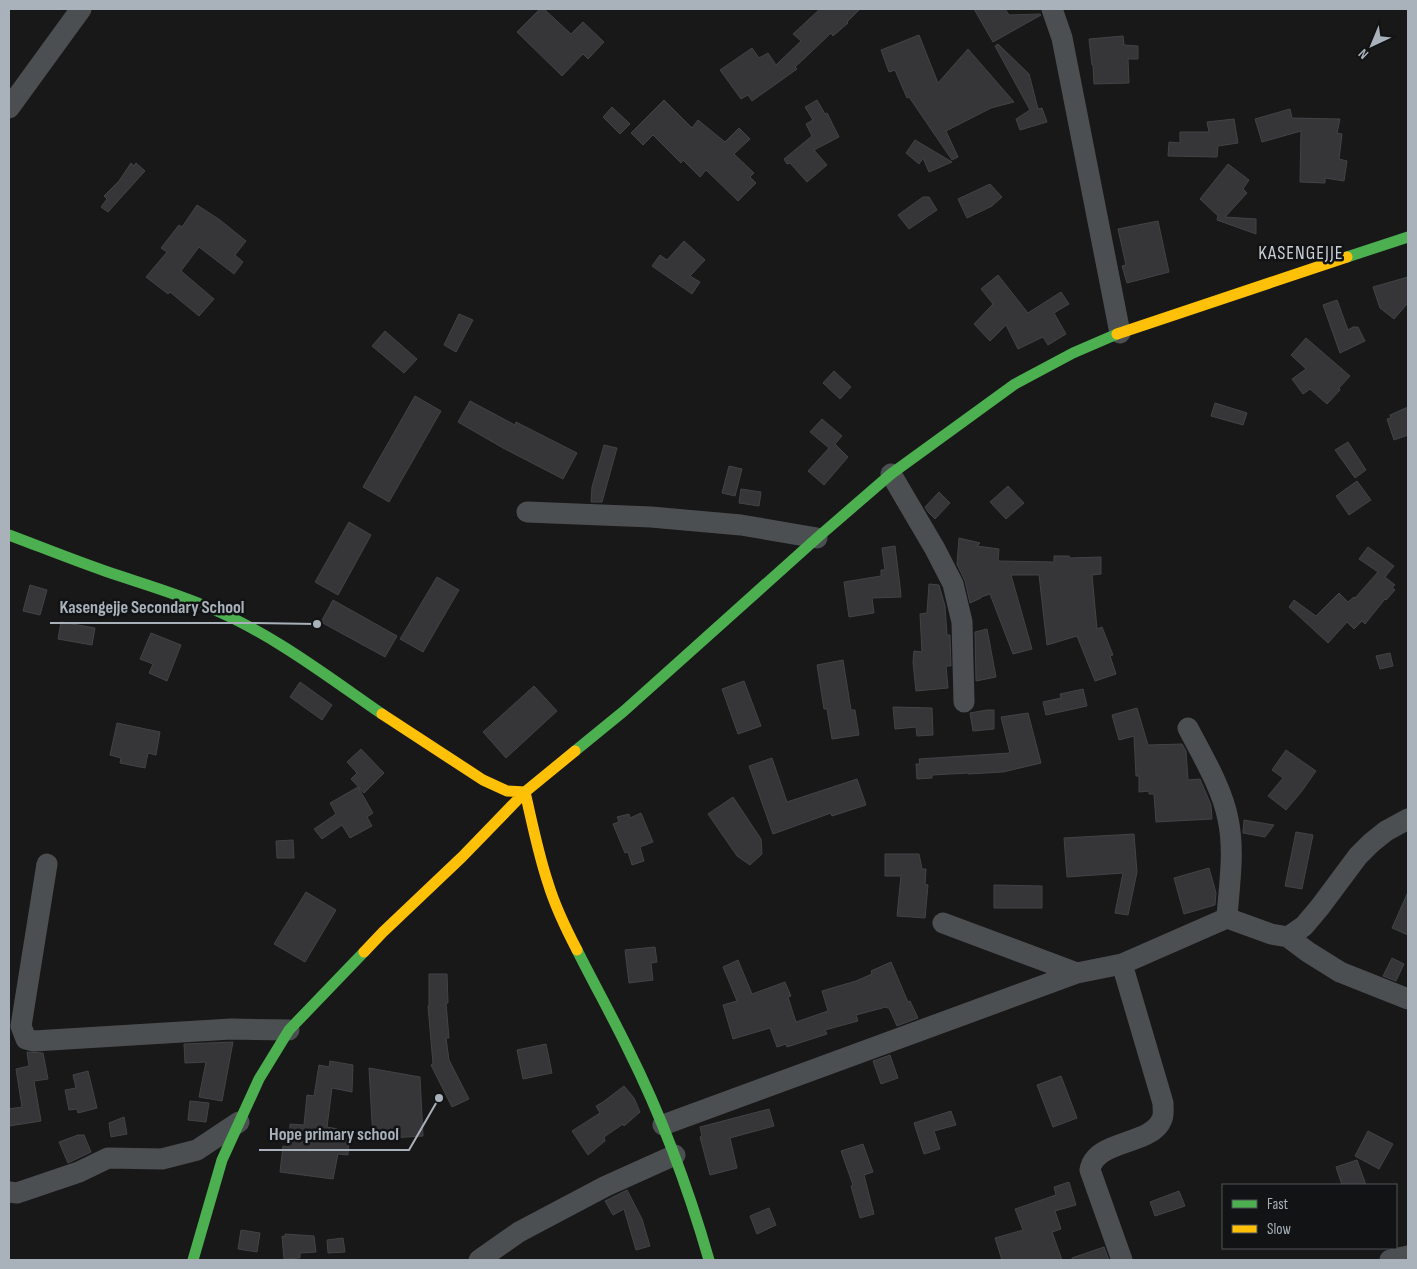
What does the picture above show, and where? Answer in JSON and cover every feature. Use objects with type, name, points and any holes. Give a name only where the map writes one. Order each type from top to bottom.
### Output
[{"type":"street","points":[[9,108],[81,9]]},
{"type":"street","points":[[1052,9],[1062,38],[1120,332]]},
{"type":"street","points":[[193,1260],[222,1160],[259,1079],[289,1030],[383,932],[462,857],[525,792],[624,711],[890,474],[1015,384],[1073,353],[1120,332],[1408,237]]},
{"type":"street","points":[[890,474],[936,549],[953,584],[962,622],[964,702]]},
{"type":"street","points":[[528,512],[660,518],[741,525],[817,538]]},
{"type":"street","points":[[9,535],[202,605],[254,628],[308,662],[385,716],[483,780],[507,791],[525,792]]},
{"type":"street","points":[[1188,728],[1217,784],[1228,818],[1232,851],[1227,918]]},
{"type":"street","points":[[525,792],[544,872],[558,912],[576,952],[614,1020],[663,1125],[675,1155],[709,1260]]},
{"type":"street","points":[[1288,937],[1304,926],[1371,842],[1408,819]]},
{"type":"street","points":[[47,864],[21,1026],[26,1039],[34,1041],[231,1029],[289,1030]]},
{"type":"street","points":[[663,1125],[1077,973],[1122,964],[1227,918],[1271,934],[1288,937],[1340,972],[1408,999]]},
{"type":"street","points":[[943,924],[1077,973]]},
{"type":"street","points":[[1122,964],[1163,1103],[1163,1118],[1149,1133],[1098,1154],[1091,1164],[1090,1170],[1122,1260]]},
{"type":"street","points":[[9,1192],[16,1193],[79,1172],[108,1158],[162,1159],[197,1150],[239,1122]]},
{"type":"street","points":[[479,1260],[518,1232],[606,1186],[675,1155]]},
{"type":"street","points":[[1390,1260],[1408,1256]]},
{"type":"building","points":[[540,9],[544,9],[571,34],[583,22],[604,42],[588,59],[583,54],[562,76],[517,32]]},
{"type":"building","points":[[820,9],[860,9],[848,23],[833,36],[831,33],[795,67],[797,69],[752,101],[748,95],[741,99],[720,70],[752,48],[759,58],[768,53],[776,65],[801,41],[793,34]]},
{"type":"building","points":[[974,9],[1005,9],[1009,15],[1041,15],[993,42]]},
{"type":"building","points":[[919,35],[938,83],[968,49],[1014,102],[991,108],[946,131],[958,157],[952,160],[909,97],[907,98],[895,70],[889,72],[881,50]]},
{"type":"building","points":[[1123,36],[1124,45],[1138,46],[1138,59],[1128,59],[1129,83],[1094,84],[1089,39]]},
{"type":"building","points":[[998,44],[1029,74],[1038,109],[1042,108],[1047,122],[1020,130],[1016,119],[1030,110],[995,46]]},
{"type":"building","points":[[664,100],[692,128],[698,120],[725,142],[739,128],[750,139],[734,154],[754,173],[750,177],[756,183],[738,201],[706,170],[700,177],[683,160],[681,163],[653,135],[643,145],[631,133]]},
{"type":"building","points":[[817,100],[825,114],[827,113],[839,137],[814,150],[827,165],[807,182],[784,159],[812,136],[806,124],[813,120],[805,107]]},
{"type":"building","points":[[612,107],[630,124],[620,134],[603,117]]},
{"type":"building","points":[[1290,109],[1292,118],[1340,119],[1337,133],[1342,134],[1339,159],[1347,161],[1344,181],[1325,178],[1325,183],[1300,182],[1301,131],[1262,142],[1255,119]]},
{"type":"building","points":[[1234,119],[1238,143],[1218,146],[1217,157],[1168,156],[1169,142],[1180,143],[1180,132],[1209,132],[1207,122]]},
{"type":"building","points":[[915,140],[952,162],[929,172],[923,158],[919,164],[906,153]]},
{"type":"building","points":[[131,163],[134,166],[136,163],[145,171],[108,212],[101,207],[107,199],[104,196],[119,181]]},
{"type":"building","points":[[1228,164],[1249,180],[1243,189],[1247,193],[1225,217],[1256,219],[1256,234],[1217,220],[1218,216],[1200,199]]},
{"type":"building","points":[[990,184],[1002,197],[992,206],[967,218],[958,199]]},
{"type":"building","points":[[923,197],[929,197],[937,210],[909,229],[898,215]]},
{"type":"building","points":[[197,205],[220,220],[246,241],[235,255],[243,262],[234,274],[199,247],[181,271],[214,299],[199,316],[170,292],[168,294],[146,277],[167,252],[161,248],[179,225],[182,227]]},
{"type":"building","points":[[1158,221],[1169,272],[1127,283],[1122,266],[1126,265],[1118,229]]},
{"type":"building","points":[[684,241],[705,260],[690,276],[700,282],[692,294],[652,266],[660,255],[667,260]]},
{"type":"building","points":[[998,275],[1028,313],[1061,292],[1069,304],[1054,313],[1066,334],[1048,345],[1043,337],[1018,349],[1006,325],[990,341],[974,324],[993,304],[981,289]]},
{"type":"building","points":[[1408,277],[1408,303],[1394,319],[1380,308],[1373,287]]},
{"type":"building","points":[[1337,300],[1348,330],[1358,327],[1365,341],[1340,353],[1323,305]]},
{"type":"building","points":[[459,314],[473,320],[456,352],[444,345]]},
{"type":"building","points":[[385,331],[417,359],[404,373],[372,346]]},
{"type":"building","points":[[1306,338],[1350,376],[1327,404],[1310,389],[1303,394],[1292,379],[1306,369],[1291,355]]},
{"type":"building","points":[[834,371],[851,387],[840,399],[823,383]]},
{"type":"building","points":[[415,396],[441,411],[389,502],[363,487]]},
{"type":"building","points":[[470,401],[515,425],[516,422],[577,453],[563,479],[458,422]]},
{"type":"building","points":[[1215,403],[1247,413],[1243,425],[1211,416]]},
{"type":"building","points":[[1408,407],[1408,435],[1394,440],[1387,419],[1391,418],[1390,415]]},
{"type":"building","points":[[822,419],[842,436],[835,444],[848,457],[824,485],[808,471],[829,448],[810,432]]},
{"type":"building","points":[[1348,442],[1366,470],[1355,478],[1335,450]]},
{"type":"building","points":[[604,445],[617,448],[602,502],[591,502],[592,487]]},
{"type":"building","points":[[729,466],[742,469],[735,496],[722,493]]},
{"type":"building","points":[[1357,481],[1371,500],[1349,515],[1336,496]]},
{"type":"building","points":[[1008,486],[1024,503],[1006,519],[990,502]]},
{"type":"building","points":[[741,489],[761,492],[759,506],[739,503]]},
{"type":"building","points":[[939,492],[950,503],[935,519],[925,507]]},
{"type":"building","points":[[349,522],[371,535],[338,595],[315,582]]},
{"type":"building","points":[[959,538],[980,543],[977,546],[999,549],[998,561],[1054,562],[1054,556],[1069,556],[1070,558],[1101,557],[1101,574],[1092,575],[1097,629],[1102,627],[1113,655],[1110,656],[1116,674],[1095,681],[1077,636],[1047,645],[1039,575],[1011,575],[1032,649],[1013,654],[990,594],[970,603],[965,581],[957,564]]},
{"type":"building","points":[[895,546],[901,597],[872,598],[874,613],[849,617],[844,582],[881,576],[881,570],[885,570],[882,548]]},
{"type":"building","points":[[1368,547],[1394,566],[1385,577],[1395,585],[1392,587],[1395,590],[1385,599],[1365,624],[1362,621],[1354,629],[1347,622],[1328,643],[1289,607],[1294,600],[1316,616],[1339,593],[1348,602],[1355,598],[1378,572],[1359,559]]},
{"type":"building","points":[[437,577],[459,590],[423,652],[400,639]]},
{"type":"building","points":[[929,584],[939,585],[945,606],[947,635],[950,635],[951,666],[946,666],[948,688],[916,691],[913,662],[914,651],[922,652],[920,614],[927,613]]},
{"type":"building","points":[[30,585],[47,590],[40,615],[23,611]]},
{"type":"building","points":[[333,600],[397,636],[385,657],[321,622]]},
{"type":"building","points":[[61,622],[95,628],[92,645],[58,639]]},
{"type":"building","points":[[987,629],[996,677],[976,681],[975,632]]},
{"type":"building","points":[[151,633],[181,645],[167,681],[149,673],[153,664],[140,659]]},
{"type":"building","points":[[1390,653],[1393,666],[1380,669],[1376,656]]},
{"type":"building","points":[[843,660],[851,710],[855,710],[859,735],[832,739],[827,709],[824,709],[817,665]]},
{"type":"building","points":[[744,681],[761,726],[738,734],[722,689]]},
{"type":"building","points":[[300,682],[332,705],[322,720],[290,697]]},
{"type":"building","points":[[534,686],[557,711],[506,758],[483,732]]},
{"type":"building","points":[[1083,689],[1087,706],[1046,715],[1043,702],[1061,698],[1060,694]]},
{"type":"building","points":[[893,707],[932,708],[933,735],[917,736],[916,727],[895,729]]},
{"type":"building","points":[[1137,708],[1148,745],[1182,744],[1186,751],[1188,780],[1200,779],[1211,805],[1212,819],[1156,822],[1154,794],[1149,794],[1149,791],[1139,792],[1139,776],[1136,776],[1134,736],[1119,740],[1112,715]]},
{"type":"building","points":[[994,710],[994,729],[973,731],[970,713]]},
{"type":"building","points":[[1028,713],[1041,763],[1003,772],[932,775],[932,778],[917,779],[916,764],[920,764],[919,759],[1010,753],[1001,717]]},
{"type":"building","points":[[117,723],[160,732],[156,755],[148,753],[145,768],[120,763],[121,758],[110,755]]},
{"type":"building","points":[[361,749],[384,773],[364,793],[351,779],[357,773],[347,762]]},
{"type":"building","points":[[1286,750],[1316,771],[1286,810],[1268,796],[1283,778],[1272,770]]},
{"type":"building","points":[[772,758],[787,802],[857,779],[866,805],[832,816],[831,813],[773,834],[749,766]]},
{"type":"building","points":[[358,787],[373,813],[367,817],[372,826],[350,838],[342,825],[322,839],[314,829],[336,814],[330,803]]},
{"type":"building","points":[[733,797],[761,839],[762,854],[750,865],[737,856],[708,814]]},
{"type":"building","points":[[641,813],[653,842],[640,847],[644,861],[632,865],[628,852],[625,853],[613,824],[619,822],[617,817],[629,814],[630,818]]},
{"type":"building","points":[[1244,820],[1274,825],[1265,837],[1243,833]]},
{"type":"building","points":[[1296,832],[1313,835],[1302,889],[1285,886]]},
{"type":"building","points":[[1134,834],[1137,872],[1128,915],[1115,913],[1123,873],[1067,877],[1064,838]]},
{"type":"building","points":[[293,840],[294,858],[277,858],[276,841]]},
{"type":"building","points":[[885,854],[919,854],[922,869],[926,869],[925,884],[928,885],[925,918],[897,916],[901,876],[885,876]]},
{"type":"building","points":[[1209,868],[1216,893],[1215,905],[1184,914],[1174,878]]},
{"type":"building","points":[[994,885],[1042,886],[1042,908],[994,908]]},
{"type":"building","points":[[306,892],[336,910],[305,962],[274,944]]},
{"type":"building","points":[[1408,892],[1408,935],[1392,928]]},
{"type":"building","points":[[655,947],[657,962],[651,963],[653,980],[629,983],[625,950]]},
{"type":"building","points":[[1392,958],[1404,964],[1396,981],[1383,976]]},
{"type":"building","points":[[738,960],[752,994],[785,982],[791,996],[788,997],[796,1022],[828,1011],[822,991],[856,981],[872,974],[871,971],[891,962],[908,1002],[910,1001],[918,1018],[897,1026],[889,1008],[886,1007],[856,1015],[858,1021],[825,1030],[827,1034],[787,1047],[786,1044],[777,1047],[770,1028],[733,1039],[723,1005],[737,1001],[723,967]]},
{"type":"building","points":[[429,974],[447,974],[448,1003],[446,1003],[449,1038],[446,1038],[449,1060],[469,1099],[452,1107],[431,1065],[433,1064],[428,1006]]},
{"type":"building","points":[[233,1042],[222,1101],[199,1097],[206,1062],[185,1063],[184,1044]]},
{"type":"building","points":[[546,1044],[552,1073],[523,1079],[517,1050]]},
{"type":"building","points":[[27,1052],[43,1053],[48,1079],[34,1081],[41,1121],[9,1126],[9,1109],[22,1107],[16,1069],[29,1066]]},
{"type":"building","points":[[890,1055],[898,1078],[881,1084],[873,1061]]},
{"type":"building","points":[[330,1061],[353,1065],[352,1092],[332,1088],[327,1127],[338,1129],[336,1137],[349,1138],[348,1155],[338,1154],[333,1179],[280,1172],[283,1146],[289,1147],[290,1124],[304,1125],[307,1095],[314,1096],[319,1065],[329,1067]]},
{"type":"building","points":[[369,1068],[420,1077],[423,1136],[373,1139]]},
{"type":"building","points":[[88,1071],[97,1108],[78,1113],[77,1109],[69,1110],[65,1090],[76,1088],[73,1075]]},
{"type":"building","points":[[1061,1076],[1077,1118],[1053,1127],[1037,1085]]},
{"type":"building","points":[[624,1086],[634,1098],[640,1112],[624,1126],[623,1124],[604,1137],[605,1141],[588,1155],[572,1131],[600,1113],[596,1106]]},
{"type":"building","points":[[190,1101],[209,1103],[206,1122],[188,1120]]},
{"type":"building","points":[[769,1109],[774,1126],[730,1138],[737,1168],[710,1175],[700,1137],[702,1136],[700,1127]]},
{"type":"building","points":[[951,1111],[956,1125],[934,1131],[940,1149],[924,1154],[914,1123]]},
{"type":"building","points":[[124,1117],[127,1134],[111,1137],[109,1123]]},
{"type":"building","points":[[1368,1131],[1393,1144],[1379,1169],[1355,1156]]},
{"type":"building","points":[[78,1135],[84,1135],[91,1152],[68,1163],[59,1142]]},
{"type":"building","points":[[863,1144],[873,1172],[864,1175],[874,1214],[860,1218],[851,1186],[853,1185],[841,1151]]},
{"type":"building","points":[[1357,1160],[1366,1184],[1342,1184],[1336,1167]]},
{"type":"building","points":[[1069,1182],[1076,1205],[1055,1211],[1061,1229],[1052,1232],[1062,1260],[1002,1260],[995,1238],[1023,1230],[1015,1209],[1056,1195],[1054,1187]]},
{"type":"building","points":[[627,1190],[642,1219],[650,1246],[636,1250],[624,1209],[613,1215],[605,1201]]},
{"type":"building","points":[[1179,1191],[1185,1206],[1155,1216],[1150,1202]]},
{"type":"building","points":[[769,1208],[776,1225],[757,1234],[750,1216]]},
{"type":"building","points":[[241,1230],[260,1233],[257,1252],[238,1249]]},
{"type":"building","points":[[285,1234],[314,1236],[316,1252],[300,1253],[300,1258],[284,1259],[282,1236],[285,1237]]},
{"type":"building","points":[[343,1238],[345,1252],[328,1253],[327,1240]]},
{"type":"building","points":[[1104,1247],[1109,1260],[1072,1260],[1072,1258]]},
{"type":"traffic: fast","points":[[1347,257],[1408,237]]},
{"type":"traffic: fast","points":[[575,751],[624,711],[891,474],[1015,384],[1073,353],[1117,334]]},
{"type":"traffic: fast","points":[[9,535],[93,567],[184,598],[233,618],[298,656],[382,714]]},
{"type":"traffic: fast","points":[[577,950],[652,1100],[683,1179],[709,1260]]},
{"type":"traffic: fast","points":[[193,1260],[222,1160],[259,1079],[289,1030],[364,952]]},
{"type":"traffic: slow","points":[[1117,334],[1347,257]]},
{"type":"traffic: slow","points":[[382,714],[483,780],[507,791],[525,792],[544,872],[561,917],[577,950]]},
{"type":"traffic: slow","points":[[364,952],[462,857],[525,792],[575,751]]},
{"type":"place","name":"Kasengejje Secondary School","points":[[317,624]]},
{"type":"place","name":"Hope primary school","points":[[439,1098]]},
{"type":"district","name":"KASENGEJJE","points":[[1301,253]]}]
